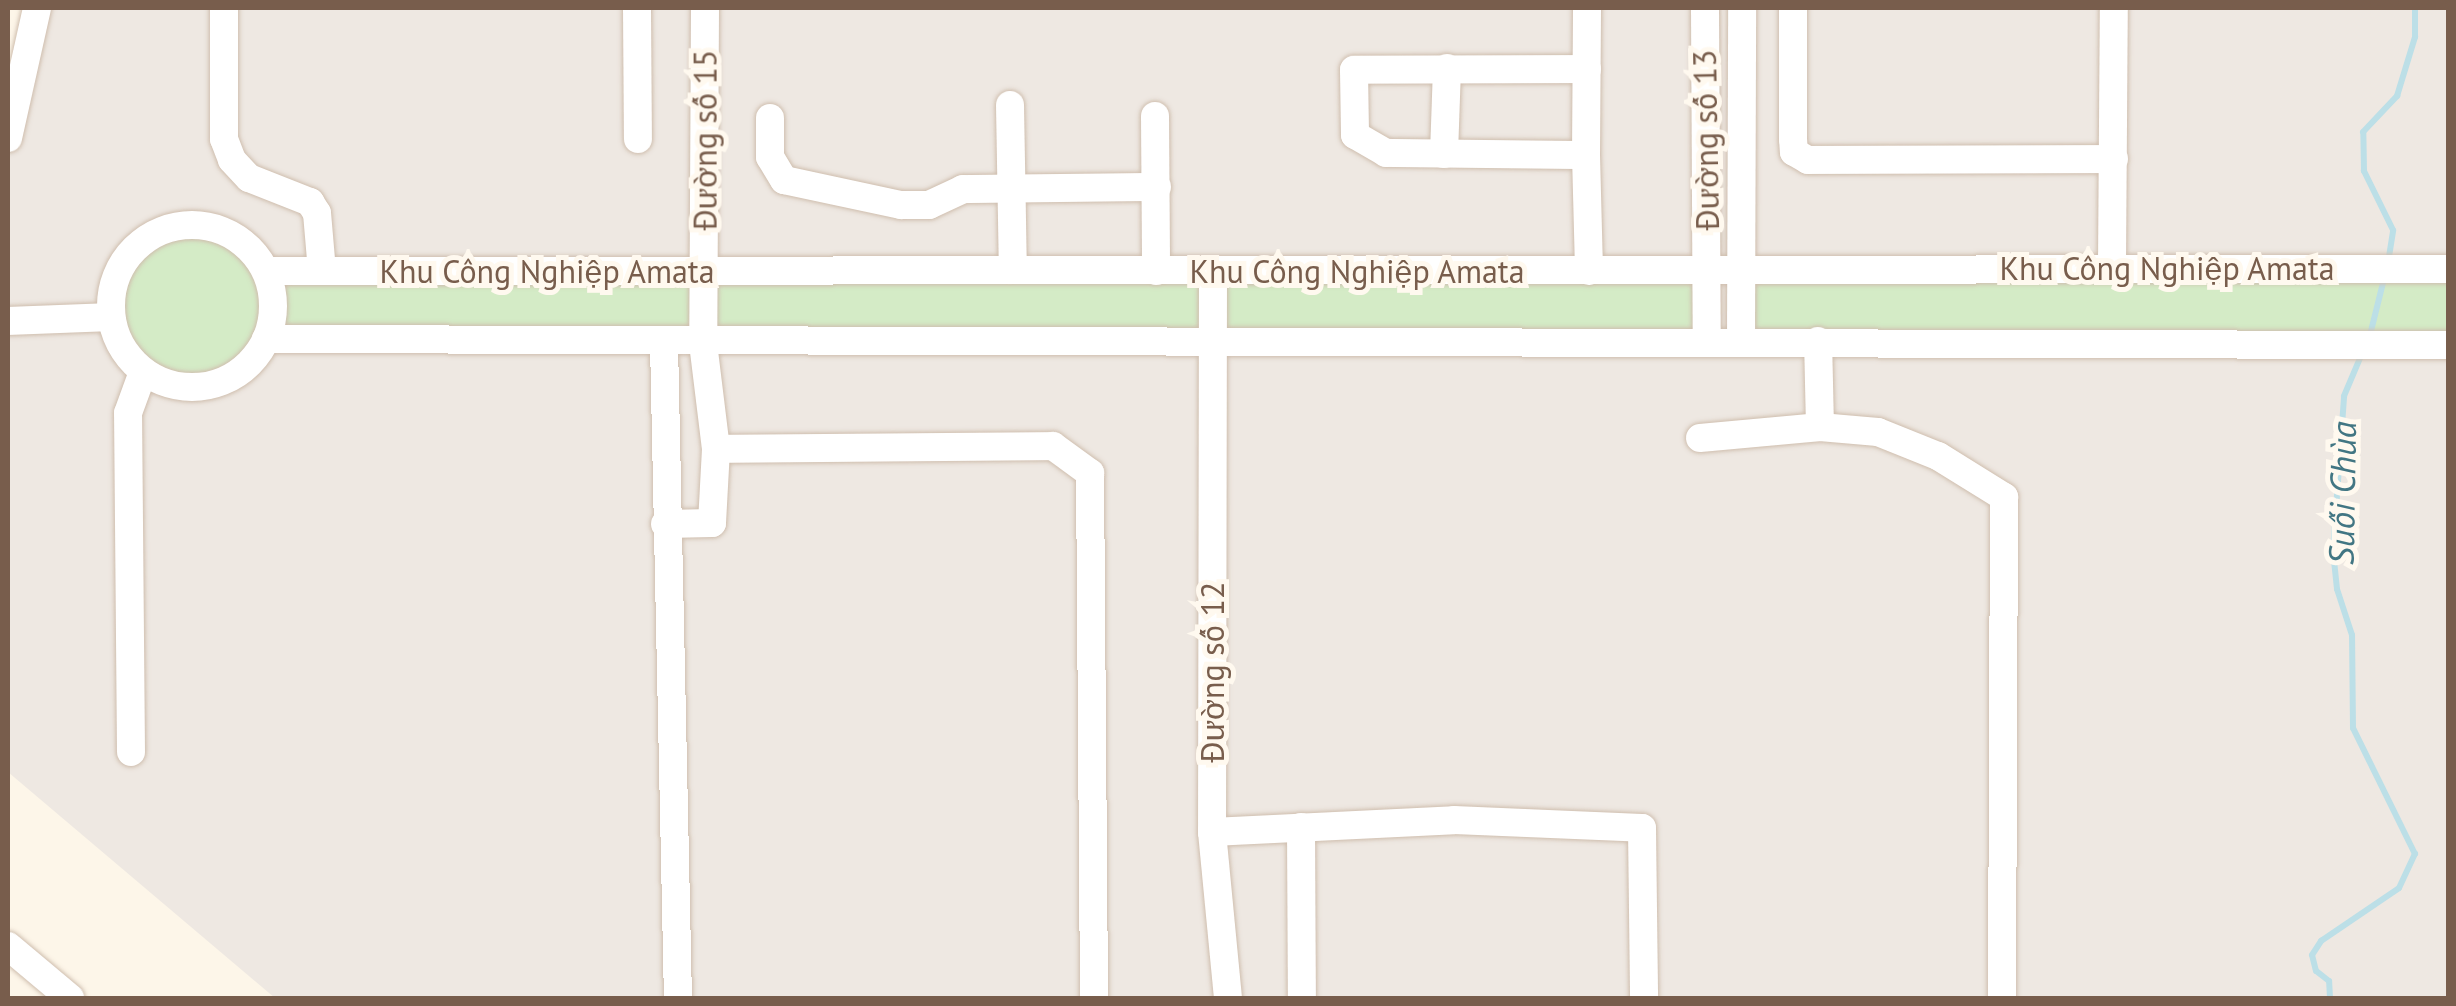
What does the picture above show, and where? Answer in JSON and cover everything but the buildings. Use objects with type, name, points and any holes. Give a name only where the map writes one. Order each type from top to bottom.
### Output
[{"type":"street","points":[[8,138],[37,8]]},
{"type":"street","points":[[224,8],[224,139],[232,160],[248,178],[310,202],[318,213],[322,271]]},
{"type":"street","points":[[637,8],[638,139]]},
{"type":"street","name":"Đường số 15","points":[[665,524],[712,523],[716,450],[703,342],[705,8]]},
{"type":"street","points":[[1587,8],[1589,271]]},
{"type":"street","name":"Đường số 13","points":[[1705,8],[1707,340]]},
{"type":"street","name":"Đường số 13","points":[[1741,340],[1742,8]]},
{"type":"street","points":[[1793,8],[1792,139],[1794,152],[1808,160],[2114,160]]},
{"type":"street","points":[[2112,267],[2114,8]]},
{"type":"street","points":[[1444,154],[1447,68]]},
{"type":"street","points":[[1586,69],[1354,70],[1355,135],[1366,147],[1444,154],[1586,155]]},
{"type":"street","points":[[1010,105],[1013,270]]},
{"type":"street","points":[[1155,116],[1156,271]]},
{"type":"street","points":[[770,118],[775,170],[797,184],[917,207],[963,189],[1156,187]]},
{"type":"street","points":[[181,225],[231,234],[266,271],[272,294],[266,339],[244,368],[212,385],[164,384],[143,372],[122,347],[111,317],[120,267],[157,232],[181,225]]},
{"type":"street","name":"Khu Công Nghiệp Amata","points":[[266,271],[2448,269]]},
{"type":"street","name":"Đường số 12","points":[[1213,271],[1212,832],[1228,998]]},
{"type":"street","points":[[8,321],[111,317]]},
{"type":"street","points":[[266,339],[1212,344],[1741,340],[2448,345]]},
{"type":"street","points":[[1818,341],[1820,427]]},
{"type":"street","points":[[664,343],[678,998]]},
{"type":"street","points":[[131,752],[128,426],[143,372]]},
{"type":"street","points":[[1700,438],[1820,427],[1878,432],[1938,456],[2004,497],[2002,998]]},
{"type":"street","points":[[716,450],[1053,446],[1090,474],[1094,998]]},
{"type":"street","points":[[1212,832],[1454,820],[1642,828],[1644,998]]},
{"type":"street","points":[[1300,827],[1302,998]]},
{"type":"street","points":[[8,946],[70,998]]},
{"type":"shaded area","points":[[41,8],[2448,8],[2448,998],[275,998],[8,772],[8,157]]},
{"type":"green space","points":[[192,236],[219,242],[241,257],[256,279],[262,306],[256,333],[241,355],[219,370],[192,376],[165,370],[143,355],[128,333],[122,306],[128,279],[143,257],[165,242]]},
{"type":"green space","points":[[2111,279],[2448,281],[2448,333],[1747,329],[1746,284]]},
{"type":"green space","points":[[1206,282],[1206,332],[710,331],[710,283]]},
{"type":"green space","points":[[282,283],[697,283],[697,331],[282,329]]},
{"type":"green space","points":[[1219,283],[1700,284],[1700,329],[1218,332]]},
{"type":"waterway","name":"Suối Chùa","points":[[2388,263],[2393,230],[2364,171],[2363,132],[2397,96],[2415,37],[2415,8]]},
{"type":"waterway","name":"Suối Chùa","points":[[2370,335],[2385,275]]},
{"type":"waterway","name":"Suối Chùa","points":[[2330,998],[2329,981],[2316,971],[2312,955],[2321,941],[2399,888],[2415,854],[2353,728],[2352,635],[2337,589],[2333,551],[2344,396],[2363,351]]}]
